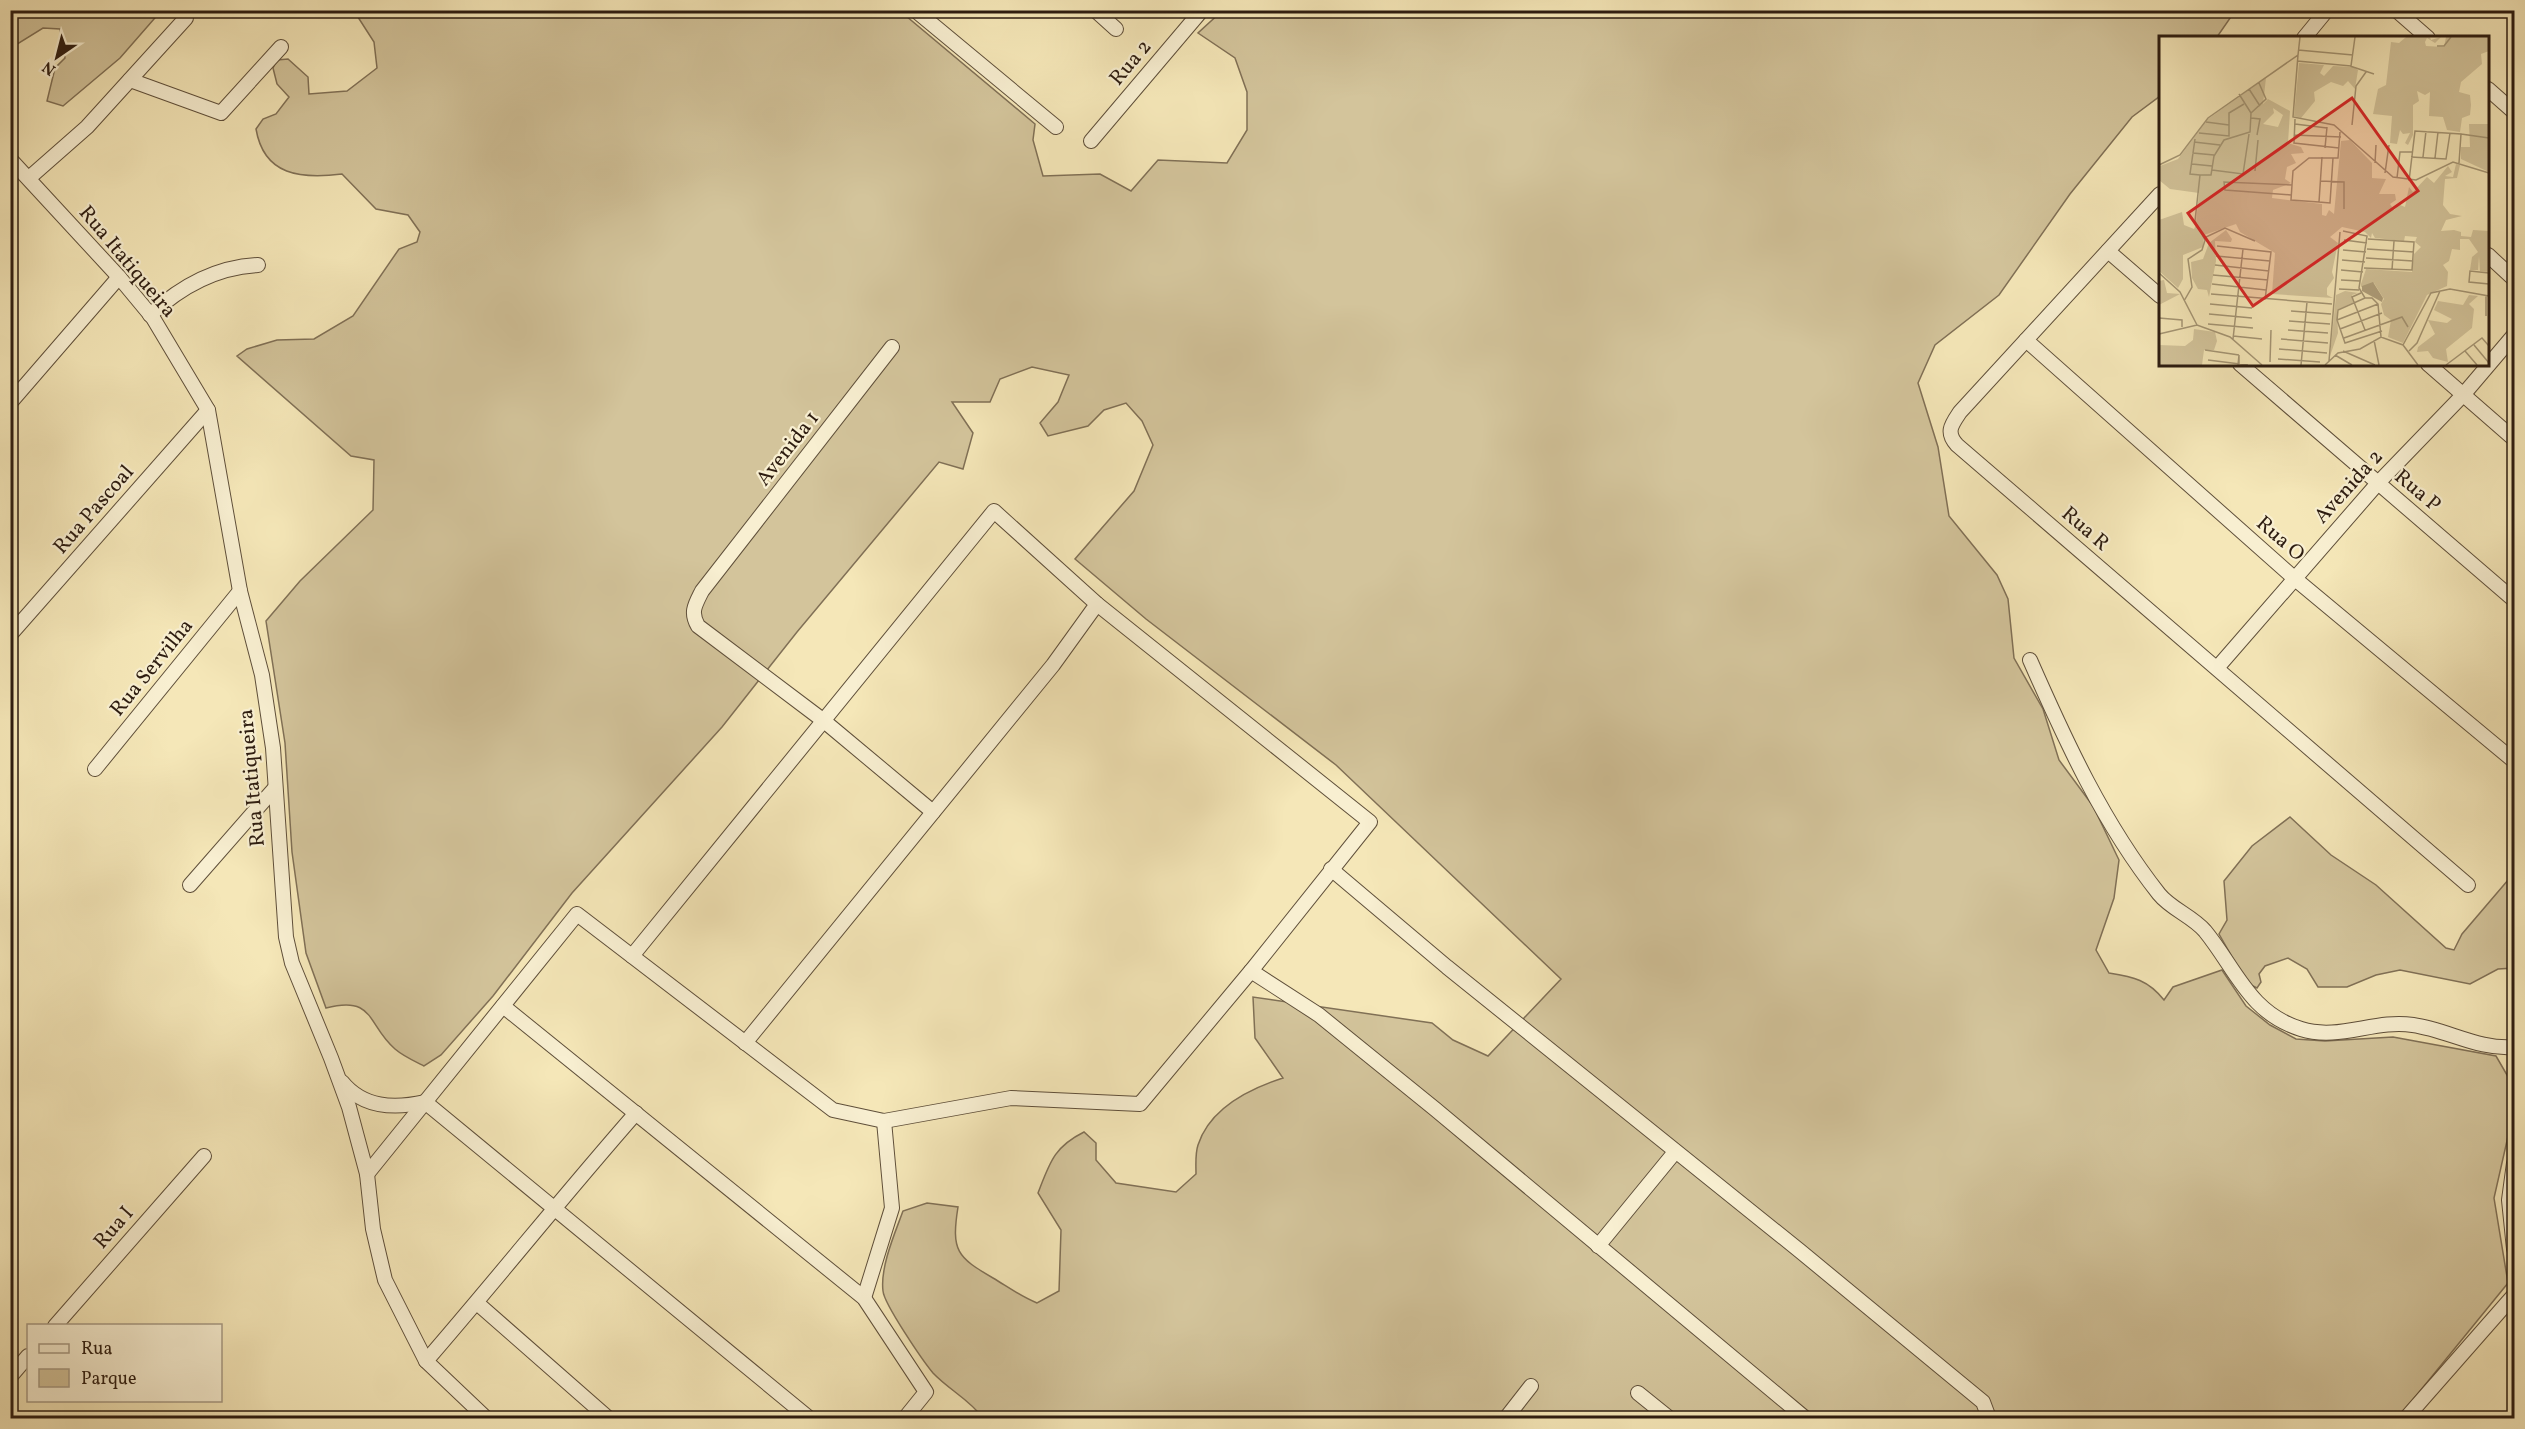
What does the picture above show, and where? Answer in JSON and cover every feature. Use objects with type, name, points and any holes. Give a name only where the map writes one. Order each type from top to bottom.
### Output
[{"type":"street","points":[[915,10],[1056,127]]},
{"type":"street","points":[[1095,10],[1116,29]]},
{"type":"street","name":"Rua 2","points":[[1091,141],[1202,10]]},
{"type":"street","points":[[2306,36],[2327,10]]},
{"type":"street","points":[[2396,10],[2426,36]]},
{"type":"street","points":[[29,178],[87,127],[186,18]]},
{"type":"street","points":[[130,80],[221,113],[281,47]]},
{"type":"street","points":[[2489,91],[2514,112]]},
{"type":"street","name":"Rua Itatiqueira","points":[[12,163],[29,178],[119,277],[150,315],[208,410],[240,591],[262,675],[273,748],[286,937],[302,989],[349,1107],[367,1174],[373,1229],[385,1280],[426,1361],[486,1419]]},
{"type":"street","points":[[2026,340],[2159,195]]},
{"type":"street","points":[[2108,250],[2159,295]]},
{"type":"street","points":[[2489,257],[2514,279]]},
{"type":"street","points":[[150,315],[167,299],[202,279],[232,266],[258,265]]},
{"type":"street","points":[[10,403],[119,277]]},
{"type":"street","name":"Avenida 2","points":[[2489,364],[2514,335]]},
{"type":"street","name":"Rua R","points":[[2026,340],[1960,412],[1950,430],[1957,445],[2217,668]]},
{"type":"street","name":"Rua O","points":[[2026,340],[2295,578],[2514,761]]},
{"type":"street","name":"Avenida 1","points":[[892,348],[715,575],[694,608],[693,617],[698,626],[824,721],[933,812]]},
{"type":"street","name":"Rua P","points":[[2242,366],[2514,600]]},
{"type":"street","points":[[2430,366],[2514,439]]},
{"type":"street","name":"Avenida 2","points":[[2217,668],[2378,483],[2487,366]]},
{"type":"street","name":"Rua Pascoal","points":[[10,635],[208,410]]},
{"type":"street","points":[[367,1174],[577,914],[833,1110],[884,1121],[1011,1098],[1140,1104],[1370,822],[1096,604],[994,511],[632,956]]},
{"type":"street","name":"Rua Servilha","points":[[95,770],[240,591]]},
{"type":"street","points":[[745,1043],[867,889],[1053,665],[1096,604]]},
{"type":"street","points":[[2030,660],[2070,750],[2116,834],[2161,896],[2204,930],[2258,1006],[2285,1023],[2318,1033],[2343,1033],[2400,1023],[2416,1025],[2497,1048],[2514,1047]]},
{"type":"street","points":[[2217,668],[2468,885]]},
{"type":"street","points":[[190,885],[275,788]]},
{"type":"street","points":[[1331,869],[1447,967],[1983,1402],[1989,1419]]},
{"type":"street","points":[[1251,970],[1318,1015],[1805,1419]]},
{"type":"street","points":[[503,1006],[864,1298],[926,1392],[905,1419]]},
{"type":"street","points":[[331,1058],[339,1078],[353,1095],[368,1102],[404,1107],[424,1102]]},
{"type":"street","points":[[424,1102],[809,1419]]},
{"type":"street","points":[[426,1361],[477,1303],[553,1208],[636,1113]]},
{"type":"street","points":[[864,1298],[892,1208],[884,1121]]},
{"type":"street","points":[[1598,1246],[1675,1152]]},
{"type":"street","name":"Rua I","points":[[57,1324],[204,1156]]},
{"type":"street","points":[[2514,1163],[2509,1200],[2514,1249]]},
{"type":"street","points":[[2406,1419],[2514,1295]]},
{"type":"street","points":[[477,1303],[608,1419]]},
{"type":"street","points":[[10,1377],[27,1357]]},
{"type":"street","points":[[1506,1419],[1531,1386]]},
{"type":"street","points":[[1638,1394],[1669,1419]]},
{"type":"green space","points":[[11,10],[161,11],[120,58],[63,106],[47,101],[55,68],[65,58],[60,29],[43,28],[11,48]]},
{"type":"green space","points":[[359,11],[900,11],[1035,124],[1033,140],[1043,176],[1100,174],[1131,191],[1158,160],[1227,163],[1247,130],[1247,92],[1235,58],[1198,33],[1222,11],[2235,11],[2218,36],[2159,36],[2159,97],[2132,117],[2070,194],[1999,295],[1935,345],[1918,383],[1938,447],[1949,516],[1997,575],[2008,599],[2014,658],[2043,709],[2059,760],[2093,806],[2119,860],[2114,898],[2096,950],[2109,973],[2140,980],[2164,1000],[2173,987],[2222,970],[2246,1006],[2270,1025],[2296,1039],[2325,1041],[2393,1037],[2496,1056],[2514,1087],[2514,1110],[2494,1198],[2508,1283],[2398,1418],[983,1418],[972,1405],[933,1373],[885,1298],[883,1282],[886,1261],[903,1211],[927,1203],[958,1207],[955,1234],[959,1251],[964,1258],[981,1271],[1037,1303],[1059,1291],[1061,1230],[1038,1193],[1050,1164],[1059,1150],[1084,1132],[1096,1143],[1096,1160],[1116,1183],[1176,1192],[1196,1174],[1198,1145],[1204,1132],[1221,1110],[1244,1094],[1283,1078],[1255,1038],[1253,997],[1432,1023],[1453,1040],[1488,1056],[1561,979],[1336,765],[1146,619],[1075,559],[1134,491],[1153,445],[1142,421],[1126,403],[1104,410],[1088,426],[1048,436],[1040,423],[1058,402],[1069,375],[1032,367],[1000,379],[990,402],[952,402],[973,433],[963,469],[939,462],[797,632],[722,727],[572,893],[493,996],[441,1055],[424,1066],[395,1049],[362,1009],[342,1005],[326,1008],[306,953],[292,852],[285,743],[266,621],[300,581],[373,510],[374,460],[351,456],[237,356],[247,349],[277,340],[314,339],[353,316],[399,249],[417,242],[420,232],[408,215],[376,209],[342,174],[312,176],[287,171],[267,157],[260,145],[256,129],[263,119],[276,114],[289,97],[277,84],[273,68],[277,60],[288,59],[308,77],[309,94],[347,91],[377,68],[374,42],[356,14]]},
{"type":"green space","points":[[2290,817],[2331,855],[2376,885],[2446,948],[2454,950],[2462,934],[2514,873],[2514,968],[2498,969],[2470,984],[2400,970],[2376,975],[2347,987],[2318,987],[2307,969],[2288,958],[2265,966],[2259,974],[2261,982],[2257,988],[2247,983],[2219,934],[2227,920],[2224,881],[2252,846]]}]
